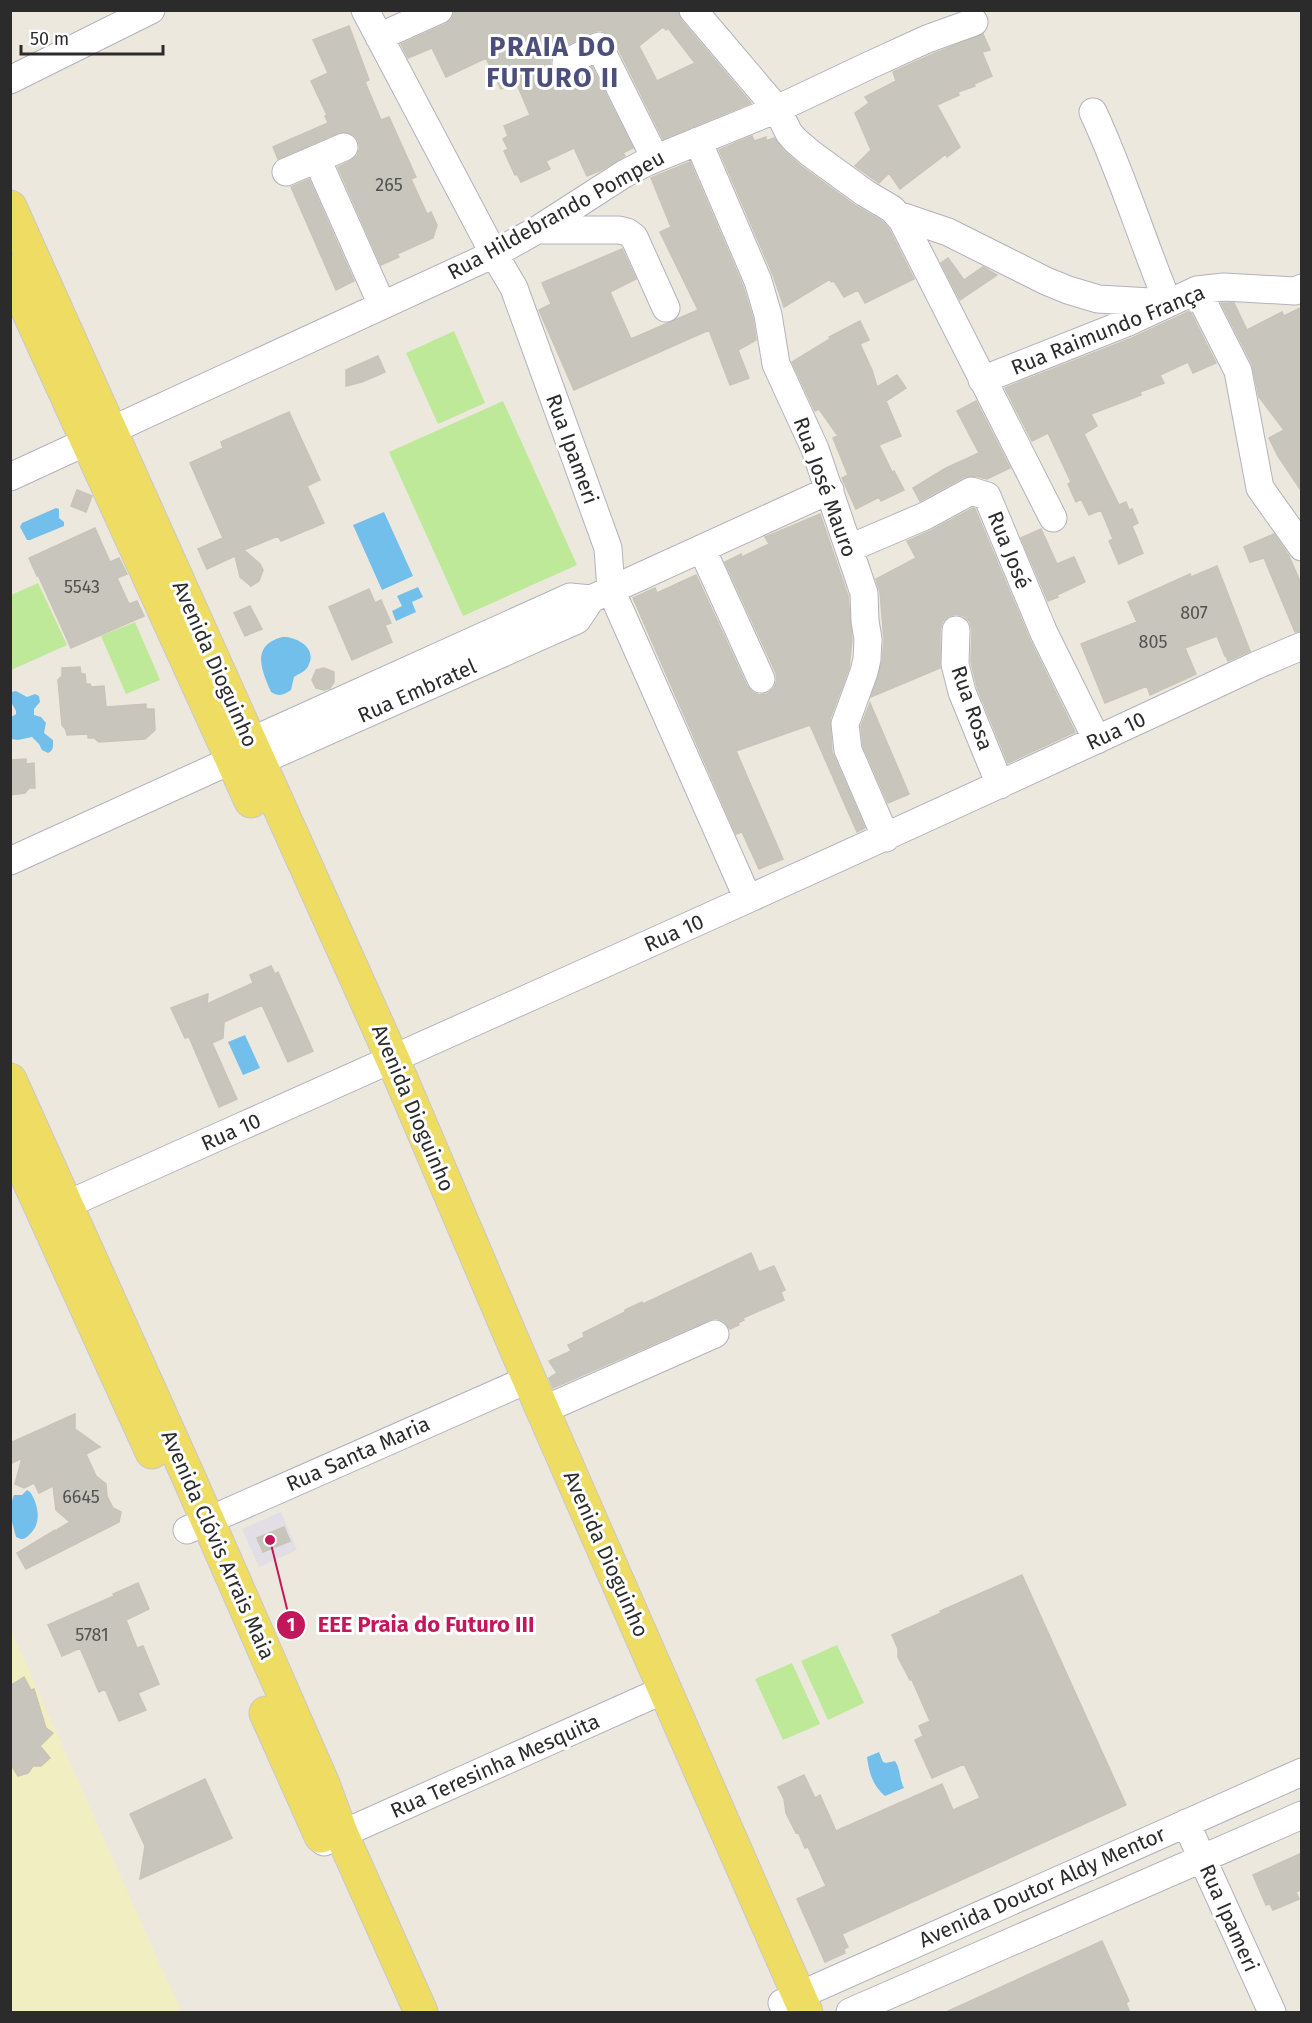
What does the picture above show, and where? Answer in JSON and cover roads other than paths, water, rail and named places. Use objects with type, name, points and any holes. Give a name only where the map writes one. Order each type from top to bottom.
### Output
[{"type":"main road","name":"Avenida Dioguinho","points":[[10,207],[100,435],[246,754],[383,1064],[519,1384],[794,2006]]},
{"type":"main road","name":"Avenida Dioguinho","points":[[10,271],[100,435]]},
{"type":"main road","name":"Avenida Clóvis Arrais Maia","points":[[10,1080],[55,1209]]},
{"type":"main road","name":"Avenida Clóvis Arrais Maia","points":[[10,1139],[55,1209],[189,1478],[196,1525],[323,1785],[332,1838],[399,2013]]},
{"type":"main road","name":"Avenida Dioguinho","points":[[519,1384],[543,1410],[656,1694]]},
{"type":"main road","name":"Avenida Clóvis Arrais Maia","points":[[332,1838],[421,2013]]},
{"type":"street","points":[[371,18],[439,10]]},
{"type":"street","points":[[693,10],[777,109],[789,133],[810,153],[898,214],[948,232],[1068,290],[1098,299],[1168,303],[1112,154],[1093,112]]},
{"type":"street","points":[[10,80],[150,11]]},
{"type":"street","name":"Rua Ipameri","points":[[371,18],[514,288],[608,548],[601,594],[748,899]]},
{"type":"street","name":"Rua Hildebrando Pompeu","points":[[10,477],[494,254],[537,230],[624,174],[655,158],[777,109],[927,39],[974,22]]},
{"type":"street","points":[[566,63],[599,46],[655,158]]},
{"type":"street","name":"Rua José Mauro","points":[[698,141],[758,281],[768,315],[776,364],[830,490],[864,593],[868,639],[864,672],[845,724],[846,738],[848,750],[886,838]]},
{"type":"street","points":[[286,172],[344,147]]},
{"type":"street","points":[[316,159],[382,305]]},
{"type":"street","points":[[898,214],[1053,518]]},
{"type":"street","points":[[537,230],[619,230],[627,232],[634,237],[666,308]]},
{"type":"street","name":"Rua Raimundo França","points":[[982,380],[1126,323],[1197,290],[1224,287],[1299,294]]},
{"type":"street","points":[[1197,290],[1238,371],[1260,488],[1302,547]]},
{"type":"street","name":"Rua Embratel","points":[[10,861],[246,754],[570,597],[601,594],[830,490]]},
{"type":"street","name":"Rua José","points":[[850,548],[917,520],[971,491],[987,496],[1044,633],[1097,740]]},
{"type":"street","points":[[702,549],[761,679]]},
{"type":"street","name":"Rua Rosa","points":[[956,630],[955,664],[962,692],[1000,784]]},
{"type":"street","name":"Rua 10","points":[[55,1209],[886,838],[1302,646]]},
{"type":"street","points":[[543,1410],[715,1334]]},
{"type":"street","name":"Rua Santa Maria","points":[[196,1525],[519,1384]]},
{"type":"street","name":"Rua Teresinha Mesquita","points":[[332,1838],[656,1694]]},
{"type":"street","name":"Avenida Doutor Aldy Mentor","points":[[794,2006],[1186,1823],[1302,1772]]},
{"type":"street","name":"Avenida Doutor Aldy Mentor","points":[[850,2013],[1302,1815]]},
{"type":"street","name":"Rua Ipameri","points":[[1186,1823],[1272,2013]]},
{"type":"water","points":[[56,508],[59,509],[59,518],[64,522],[64,526],[27,540],[20,527],[22,523]]},
{"type":"water","points":[[384,512],[413,576],[382,590],[353,525]]},
{"type":"water","points":[[418,587],[423,597],[412,602],[416,612],[396,621],[392,611],[402,606],[397,596]]},
{"type":"water","points":[[282,637],[293,638],[303,644],[310,652],[311,658],[307,668],[294,677],[291,690],[279,695],[271,692],[264,676],[261,660],[266,646]]},
{"type":"water","points":[[16,691],[27,697],[35,694],[39,696],[40,702],[34,709],[34,715],[41,717],[46,723],[44,733],[53,740],[52,749],[48,753],[42,750],[32,737],[11,739],[11,717],[16,714],[16,711],[11,702],[11,692]]},
{"type":"water","points":[[245,1035],[260,1068],[243,1075],[228,1042]]},
{"type":"water","points":[[27,1490],[30,1492],[38,1514],[33,1531],[26,1538],[21,1539],[16,1537],[11,1506],[14,1495],[22,1495]]},
{"type":"water","points":[[879,1752],[883,1762],[895,1761],[904,1788],[885,1796],[872,1779],[867,1757]]},
{"type":"place","name":"EEE Praia do Futuro III","points":[[270,1540]]},
{"type":"district","name":"PRAIA DO FUTURO II","points":[[553,62]]}]
